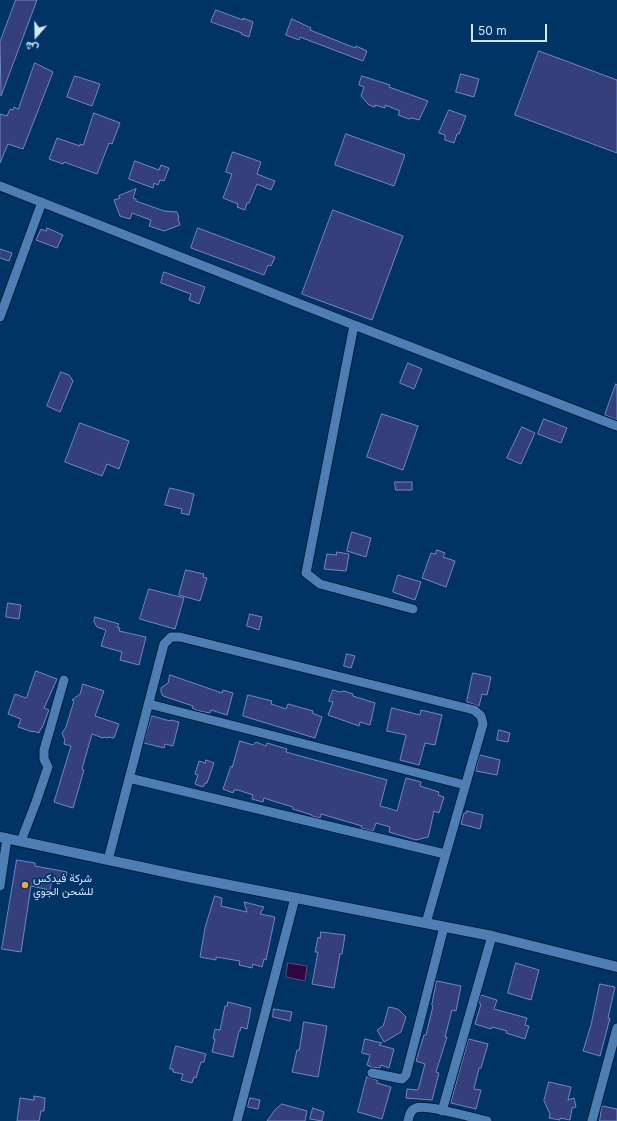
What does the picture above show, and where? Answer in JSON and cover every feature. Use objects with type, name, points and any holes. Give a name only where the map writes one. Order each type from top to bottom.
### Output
[{"type":"street","points":[[0,186],[354,326],[617,426]]},
{"type":"street","points":[[0,317],[42,202]]},
{"type":"street","points":[[354,326],[306,573],[320,584],[413,609]]},
{"type":"street","points":[[108,860],[164,644],[171,637],[180,637],[474,710],[481,716],[482,724],[426,923]]},
{"type":"street","points":[[21,840],[48,767],[44,759],[44,750],[64,680]]},
{"type":"street","points":[[148,704],[465,785]]},
{"type":"street","points":[[129,778],[446,854]]},
{"type":"street","points":[[0,886],[3,838],[21,840],[188,877],[492,936],[617,967]]},
{"type":"street","points":[[237,1121],[295,898]]},
{"type":"street","points":[[372,1073],[402,1079],[406,1075],[444,927]]},
{"type":"street","points":[[442,1111],[492,936]]},
{"type":"street","points":[[592,1121],[617,1028]]},
{"type":"street","points":[[408,1121],[410,1112],[414,1108],[420,1107],[487,1121]]},
{"type":"shaded area","points":[[288,963],[307,966],[305,981],[286,977]]},
{"type":"building","points":[[16,0],[37,0],[1,96],[0,42]]},
{"type":"building","points":[[216,10],[253,22],[249,37],[211,22]]},
{"type":"building","points":[[292,19],[311,28],[310,30],[355,48],[356,46],[367,51],[363,61],[300,37],[299,40],[286,35]]},
{"type":"building","points":[[539,51],[617,80],[617,153],[515,115]]},
{"type":"building","points":[[35,63],[53,72],[23,149],[8,144],[0,163],[0,114],[7,116],[10,109],[13,110],[14,107],[18,109]]},
{"type":"building","points":[[461,74],[479,79],[474,97],[456,92]]},
{"type":"building","points":[[75,76],[100,84],[92,106],[67,97]]},
{"type":"building","points":[[362,76],[390,85],[389,87],[428,101],[419,120],[412,118],[409,119],[398,115],[400,111],[385,105],[385,108],[369,105],[361,96],[364,87],[359,85]]},
{"type":"building","points":[[449,110],[466,116],[454,143],[445,140],[445,135],[439,133]]},
{"type":"building","points":[[94,113],[120,123],[112,144],[109,143],[97,174],[64,162],[63,164],[49,159],[57,138],[80,146],[80,144],[83,145]]},
{"type":"building","points":[[346,134],[405,155],[394,186],[335,165]]},
{"type":"building","points":[[233,152],[261,162],[257,174],[275,181],[271,190],[257,184],[245,210],[237,207],[238,204],[223,198],[232,174],[226,172]]},
{"type":"building","points":[[135,161],[159,170],[161,165],[169,168],[164,181],[160,180],[158,185],[154,183],[153,188],[129,179]]},
{"type":"building","points":[[136,189],[133,198],[136,199],[136,201],[164,211],[177,212],[180,225],[164,231],[149,226],[151,220],[132,213],[130,219],[120,216],[114,200],[120,198],[119,196]]},
{"type":"building","points":[[333,210],[403,236],[372,320],[302,294]]},
{"type":"building","points":[[47,228],[63,235],[57,248],[36,240],[41,229],[46,231]]},
{"type":"building","points":[[198,228],[275,257],[271,266],[268,265],[264,275],[191,248]]},
{"type":"building","points":[[0,249],[12,253],[9,261],[0,258]]},
{"type":"building","points":[[164,272],[205,287],[199,304],[189,300],[191,294],[161,283]]},
{"type":"building","points":[[408,363],[422,369],[414,389],[400,383]]},
{"type":"building","points":[[61,372],[69,375],[73,381],[60,412],[47,406]]},
{"type":"building","points":[[616,384],[617,385],[617,420],[605,415]]},
{"type":"building","points":[[382,414],[418,426],[403,470],[367,457]]},
{"type":"building","points":[[544,419],[567,428],[561,443],[538,434]]},
{"type":"building","points":[[80,423],[129,441],[119,469],[107,464],[102,476],[65,462]]},
{"type":"building","points":[[522,427],[535,433],[521,464],[507,458]]},
{"type":"building","points":[[395,482],[412,482],[412,490],[396,490]]},
{"type":"building","points":[[170,488],[194,494],[189,515],[181,513],[182,509],[165,505]]},
{"type":"building","points":[[352,532],[371,538],[366,557],[347,551]]},
{"type":"building","points":[[437,550],[445,553],[443,557],[455,561],[446,587],[422,578],[431,553],[435,554]]},
{"type":"building","points":[[337,552],[349,554],[346,571],[324,569],[327,554],[336,555]]},
{"type":"building","points":[[186,570],[204,574],[203,577],[207,578],[200,601],[179,595]]},
{"type":"building","points":[[398,575],[421,582],[415,600],[393,592]]},
{"type":"building","points":[[149,589],[184,598],[175,629],[140,619]]},
{"type":"building","points":[[8,603],[21,605],[19,619],[6,617]]},
{"type":"building","points":[[250,614],[262,617],[259,630],[247,626]]},
{"type":"building","points":[[95,617],[119,624],[117,627],[120,628],[119,631],[146,637],[139,665],[120,660],[122,652],[101,646],[106,630],[97,627],[94,622]]},
{"type":"building","points":[[347,654],[355,656],[351,668],[344,666]]},
{"type":"building","points":[[36,671],[57,679],[44,708],[49,710],[39,733],[18,727],[21,719],[8,714],[15,694],[26,698]]},
{"type":"building","points":[[473,673],[491,677],[487,695],[482,694],[479,706],[467,702]]},
{"type":"building","points":[[170,675],[222,693],[223,690],[233,693],[227,715],[211,710],[210,713],[199,711],[192,708],[193,706],[163,696],[161,688],[168,683]]},
{"type":"building","points":[[83,684],[104,691],[95,716],[119,724],[114,738],[103,738],[92,734],[82,769],[84,770],[73,808],[54,802],[71,746],[64,744],[65,740],[62,733],[66,727],[74,701],[72,700],[80,694]]},
{"type":"building","points":[[333,690],[340,692],[344,691],[353,694],[353,696],[375,703],[370,725],[360,722],[359,726],[328,715],[333,702],[329,701]]},
{"type":"building","points":[[248,695],[272,701],[271,704],[286,709],[288,704],[313,711],[312,713],[322,717],[315,738],[243,716]]},
{"type":"building","points":[[392,708],[420,715],[421,710],[442,715],[435,745],[425,743],[419,765],[400,760],[406,735],[387,731]]},
{"type":"building","points":[[152,716],[179,722],[173,746],[165,744],[164,748],[144,743]]},
{"type":"building","points":[[499,730],[510,733],[508,742],[497,740]]},
{"type":"building","points":[[240,741],[253,745],[256,742],[266,746],[267,743],[287,749],[286,752],[387,780],[380,806],[397,811],[406,778],[421,782],[420,786],[439,792],[438,795],[444,797],[439,813],[434,811],[428,837],[416,840],[389,832],[390,827],[376,823],[373,831],[361,828],[362,826],[321,814],[320,818],[312,816],[293,809],[293,807],[264,798],[263,802],[252,799],[253,795],[238,790],[234,790],[233,793],[223,789]]},
{"type":"building","points":[[480,755],[500,760],[497,775],[476,771]]},
{"type":"building","points":[[206,760],[214,763],[207,783],[205,783],[203,787],[195,784],[198,775],[195,774],[199,761],[205,763]]},
{"type":"building","points":[[467,811],[483,815],[480,829],[461,824],[464,813]]},
{"type":"building","points":[[17,860],[35,863],[35,866],[67,872],[65,882],[52,880],[50,890],[31,886],[21,952],[2,949]]},
{"type":"building","points":[[215,896],[222,898],[221,906],[247,912],[244,902],[264,907],[260,914],[275,917],[266,960],[264,959],[262,967],[253,964],[252,968],[239,965],[240,961],[216,957],[216,960],[200,957],[205,928]]},
{"type":"building","points":[[321,932],[345,935],[334,988],[312,984],[318,952],[315,952],[318,937],[320,938]]},
{"type":"building","points":[[516,963],[539,970],[531,1000],[508,993]]},
{"type":"building","points":[[437,981],[461,986],[456,1011],[452,1010],[445,1037],[447,1037],[436,1072],[439,1073],[432,1100],[406,1098],[407,1089],[418,1090],[425,1064],[416,1061],[424,1035],[426,1035]]},
{"type":"building","points":[[600,984],[615,987],[608,1018],[610,1018],[600,1056],[583,1051],[591,1025]]},
{"type":"building","points":[[481,995],[497,1000],[494,1009],[527,1018],[525,1025],[529,1026],[525,1039],[506,1033],[507,1031],[492,1027],[491,1029],[475,1024],[481,1004],[479,1003]]},
{"type":"building","points":[[228,1002],[251,1008],[247,1029],[241,1027],[239,1031],[233,1057],[212,1052],[215,1039],[213,1039],[215,1029],[220,1030],[225,1006],[227,1006]]},
{"type":"building","points":[[389,1007],[398,1009],[406,1017],[401,1032],[384,1042],[377,1030],[383,1026]]},
{"type":"building","points":[[274,1009],[292,1012],[290,1021],[273,1017]]},
{"type":"building","points":[[304,1022],[327,1026],[318,1077],[292,1072],[297,1050],[299,1050]]},
{"type":"building","points":[[365,1039],[382,1043],[379,1045],[394,1049],[389,1068],[381,1065],[380,1068],[370,1067],[367,1065],[370,1055],[362,1053]]},
{"type":"building","points":[[469,1039],[488,1044],[481,1068],[479,1068],[474,1089],[481,1090],[476,1109],[451,1103]]},
{"type":"building","points":[[176,1046],[206,1054],[204,1062],[201,1062],[196,1078],[194,1077],[192,1083],[181,1080],[183,1074],[173,1072],[173,1069],[170,1069]]},
{"type":"building","points":[[367,1077],[377,1080],[377,1083],[391,1087],[382,1119],[358,1112]]},
{"type":"building","points":[[549,1082],[571,1087],[568,1100],[574,1098],[576,1107],[572,1108],[570,1120],[549,1118],[550,1114],[544,1101]]},
{"type":"building","points":[[34,1096],[45,1098],[44,1111],[41,1111],[39,1121],[17,1121],[20,1098],[34,1100]]},
{"type":"building","points":[[250,1098],[260,1100],[258,1109],[248,1107]]},
{"type":"building","points":[[282,1104],[307,1111],[305,1121],[267,1121],[275,1110]]},
{"type":"building","points":[[602,1106],[617,1109],[617,1121],[600,1121]]},
{"type":"building","points":[[313,1108],[324,1112],[322,1121],[310,1119]]},
{"type":"place","name":"شركة فيدكس للشحن الجوي","points":[[25,885]]}]
